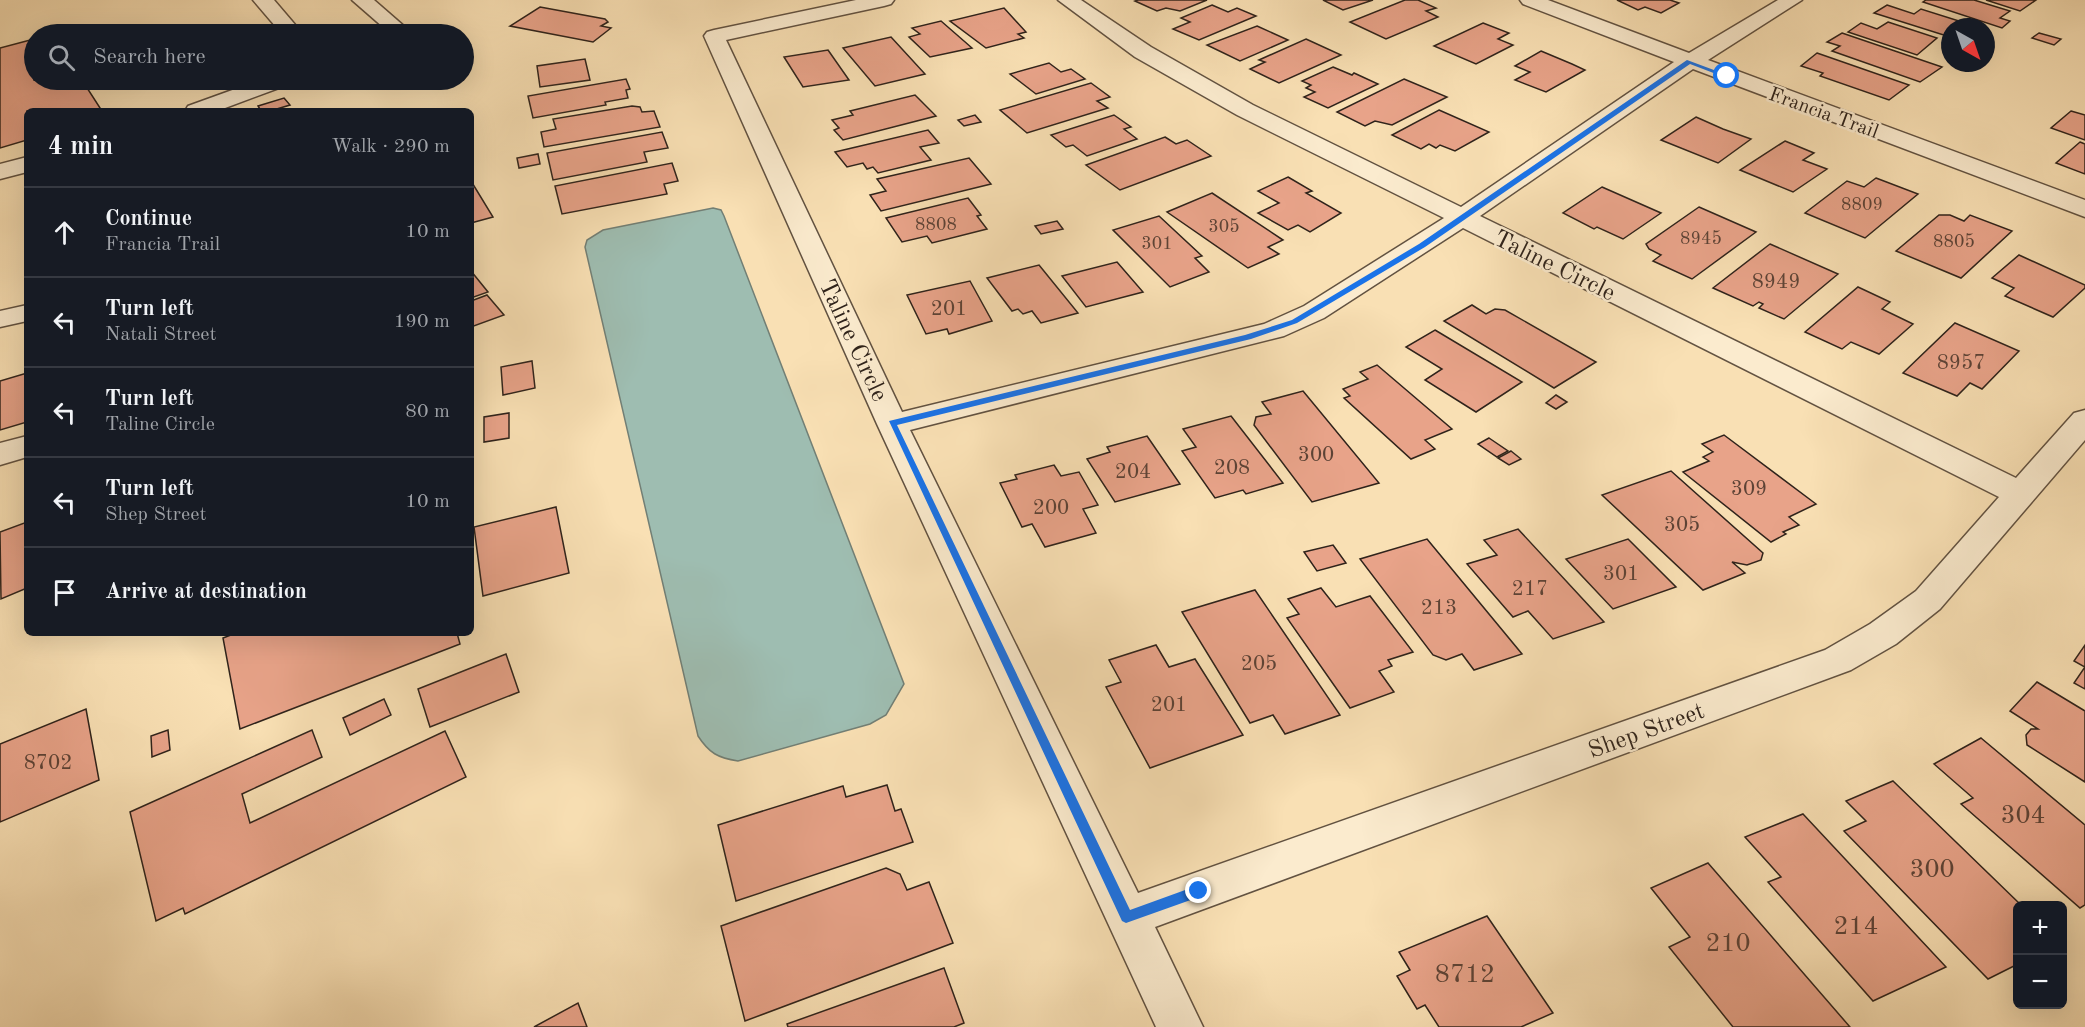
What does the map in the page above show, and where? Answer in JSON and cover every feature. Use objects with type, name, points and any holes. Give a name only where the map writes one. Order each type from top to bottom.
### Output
[{"type":"street","points":[[263,0],[284,24]]},
{"type":"street","points":[[362,0],[391,24]]},
{"type":"street","name":"Taline Circle","points":[[884,0],[714,36],[892,424],[1180,1027]]},
{"type":"street","name":"Taline Circle","points":[[1068,0],[1143,52],[1188,79],[1461,218],[2021,494]]},
{"type":"street","name":"Francia Trail","points":[[1530,0],[1689,62],[2085,209]]},
{"type":"street","points":[[892,424],[1274,330],[1314,312],[1461,218],[1689,62],[1792,0]]},
{"type":"street","points":[[204,108],[252,90]]},
{"type":"street","points":[[0,172],[24,165]]},
{"type":"street","points":[[0,319],[24,313]]},
{"type":"street","name":"Shep Street","points":[[1126,917],[1838,660],[1883,634],[1928,600],[2085,420]]},
{"type":"street","points":[[0,454],[24,447]]},
{"type":"shaded area","points":[[713,208],[721,210],[724,216],[904,684],[886,715],[870,724],[738,761],[715,754],[698,736],[585,247],[587,240],[603,230]]},
{"type":"building","points":[[1207,0],[1180,11],[1166,8],[1157,11],[1135,1]]},
{"type":"building","points":[[1323,0],[1373,0],[1343,10]]},
{"type":"building","points":[[1405,0],[1418,0],[1436,8],[1426,11],[1438,17],[1386,39],[1350,22]]},
{"type":"building","points":[[1617,0],[1670,0],[1679,3],[1661,13],[1645,7],[1638,10]]},
{"type":"building","points":[[1926,0],[1974,0],[2010,11],[2000,18],[2010,21],[2002,28],[1995,26],[1995,18],[1972,18],[1923,2]]},
{"type":"building","points":[[1986,0],[2036,0],[2020,11]]},
{"type":"building","points":[[1212,5],[1228,12],[1237,8],[1256,16],[1199,40],[1173,29],[1190,22],[1181,18]]},
{"type":"building","points":[[1887,5],[1914,14],[1921,9],[1950,18],[1941,18],[1941,34],[1874,13]]},
{"type":"building","points":[[540,7],[605,19],[608,22],[601,26],[611,28],[593,42],[510,26]]},
{"type":"building","points":[[1004,8],[1026,32],[1018,34],[1024,38],[986,48],[950,21]]},
{"type":"building","points":[[941,21],[972,48],[930,57],[909,37],[920,34],[912,28]]},
{"type":"building","points":[[1888,22],[1937,38],[1917,55],[1848,32],[1861,23],[1877,29]]},
{"type":"building","points":[[1483,23],[1509,33],[1498,39],[1513,45],[1476,64],[1434,46]]},
{"type":"building","points":[[1257,26],[1288,40],[1240,61],[1207,45]]},
{"type":"building","points":[[1842,33],[1941,68],[1920,82],[1832,51],[1840,46],[1827,42]]},
{"type":"building","points":[[2039,33],[2061,39],[2054,45],[2032,38]]},
{"type":"building","points":[[891,37],[925,74],[875,86],[843,48]]},
{"type":"building","points":[[1306,39],[1341,55],[1279,83],[1250,69],[1265,62],[1259,60]]},
{"type":"building","points":[[24,42],[24,90],[88,90],[100,108],[24,108],[24,141],[0,148],[0,48]]},
{"type":"building","points":[[828,50],[849,80],[803,87],[784,57]]},
{"type":"building","points":[[1541,51],[1585,70],[1546,92],[1515,80],[1530,72],[1515,66]]},
{"type":"building","points":[[1817,53],[1909,85],[1889,100],[1820,76],[1823,73],[1801,66]]},
{"type":"building","points":[[585,59],[590,80],[540,87],[537,66]]},
{"type":"building","points":[[1049,63],[1061,72],[1071,69],[1085,79],[1036,94],[1010,74]]},
{"type":"building","points":[[1333,67],[1352,75],[1354,73],[1378,84],[1328,108],[1304,97],[1315,92],[1306,88],[1311,85],[1302,81]]},
{"type":"building","points":[[626,79],[630,89],[626,90],[628,98],[605,102],[606,105],[533,118],[528,96]]},
{"type":"building","points":[[1404,79],[1447,97],[1392,125],[1375,121],[1365,126],[1337,112]]},
{"type":"building","points":[[1091,83],[1110,97],[1097,101],[1108,108],[1027,133],[1000,110]]},
{"type":"building","points":[[915,95],[936,116],[843,140],[834,130],[839,128],[832,120],[853,115],[850,111]]},
{"type":"building","points":[[284,98],[290,105],[280,108],[259,108],[258,106]]},
{"type":"building","points":[[632,106],[640,107],[642,112],[654,111],[660,127],[544,147],[541,132],[556,129],[553,119]]},
{"type":"building","points":[[1439,110],[1489,132],[1455,151],[1440,145],[1436,148],[1429,144],[1421,149],[1392,135]]},
{"type":"building","points":[[2071,111],[2085,115],[2085,140],[2051,128]]},
{"type":"building","points":[[975,115],[981,122],[964,126],[958,120]]},
{"type":"building","points":[[1114,115],[1131,127],[1124,129],[1137,139],[1087,156],[1073,145],[1066,147],[1051,135]]},
{"type":"building","points":[[1696,117],[1751,139],[1718,163],[1661,140]]},
{"type":"building","points":[[928,130],[939,143],[920,147],[931,160],[878,173],[873,167],[867,169],[863,163],[847,167],[835,152]]},
{"type":"building","points":[[662,132],[668,148],[644,152],[647,162],[553,180],[547,153]]},
{"type":"building","points":[[1165,137],[1176,144],[1187,140],[1211,156],[1120,190],[1086,165]]},
{"type":"building","points":[[1785,141],[1814,153],[1803,160],[1827,169],[1793,192],[1740,170]]},
{"type":"building","points":[[2080,142],[2085,144],[2085,174],[2056,163]]},
{"type":"building","points":[[538,154],[540,164],[519,168],[517,158]]},
{"type":"building","points":[[969,158],[991,184],[881,211],[870,195],[886,191],[877,179]]},
{"type":"building","points":[[672,163],[678,181],[664,184],[667,194],[562,214],[555,186]]},
{"type":"building","points":[[1288,177],[1312,191],[1306,193],[1341,213],[1310,232],[1298,225],[1288,230],[1258,213],[1279,203],[1258,191]]},
{"type":"building","points":[[1876,178],[1918,194],[1865,238],[1805,213],[1847,181],[1864,187]]},
{"type":"building","points":[[474,186],[493,217],[474,222]]},
{"type":"building","points":[[1602,187],[1661,213],[1623,239],[1597,227],[1594,229],[1563,213]]},
{"type":"building","points":[[1212,193],[1283,240],[1268,247],[1279,254],[1248,268],[1167,212]]},
{"type":"building","points":[[968,198],[981,215],[977,216],[987,229],[932,243],[927,236],[902,242],[886,218]]},
{"type":"building","points":[[1699,207],[1756,232],[1692,279],[1653,261],[1661,255],[1649,249],[1646,244]]},
{"type":"building","points":[[1939,215],[1950,215],[1964,221],[1970,215],[2012,231],[1961,278],[1896,251]]},
{"type":"building","points":[[1159,216],[1202,256],[1195,258],[1209,272],[1170,287],[1113,230]]},
{"type":"building","points":[[1057,221],[1063,229],[1041,234],[1035,226]]},
{"type":"building","points":[[1770,244],[1838,274],[1784,319],[1759,308],[1763,304],[1759,302],[1753,306],[1713,288]]},
{"type":"building","points":[[2019,255],[2085,285],[2085,288],[2053,317],[2005,296],[2014,288],[1992,278]]},
{"type":"building","points":[[1117,262],[1143,292],[1086,307],[1062,276]]},
{"type":"building","points":[[1039,265],[1078,313],[1041,323],[1032,311],[1023,314],[1018,309],[1012,311],[987,278]]},
{"type":"building","points":[[474,275],[488,292],[474,297]]},
{"type":"building","points":[[970,281],[992,321],[949,334],[947,329],[926,334],[907,295]]},
{"type":"building","points":[[1858,287],[1890,302],[1882,309],[1913,324],[1879,354],[1851,342],[1842,349],[1805,332]]},
{"type":"building","points":[[487,295],[504,315],[474,326],[474,300]]},
{"type":"building","points":[[1472,305],[1486,314],[1495,309],[1505,310],[1596,362],[1554,388],[1444,321]]},
{"type":"building","points":[[1955,323],[2019,351],[1982,389],[1970,383],[1957,396],[1903,373]]},
{"type":"building","points":[[1435,330],[1522,382],[1476,412],[1425,380],[1442,369],[1406,347]]},
{"type":"building","points":[[532,361],[535,388],[503,395],[501,367]]},
{"type":"building","points":[[1377,365],[1452,429],[1425,440],[1435,449],[1411,459],[1344,398],[1350,396],[1343,389],[1368,379],[1360,372]]},
{"type":"building","points":[[24,374],[24,423],[0,430],[0,381]]},
{"type":"building","points":[[1303,391],[1379,483],[1312,502],[1254,425],[1256,417],[1271,414],[1262,402]]},
{"type":"building","points":[[1556,395],[1567,402],[1556,409],[1546,403]]},
{"type":"building","points":[[509,413],[509,438],[484,442],[484,417]]},
{"type":"building","points":[[1231,416],[1283,483],[1246,494],[1243,490],[1215,498],[1182,451],[1196,447],[1183,429]]},
{"type":"building","points":[[1724,435],[1816,504],[1789,517],[1799,525],[1783,532],[1786,534],[1771,542],[1683,472],[1709,461],[1703,457],[1713,452],[1702,444]]},
{"type":"building","points":[[1147,436],[1180,484],[1115,502],[1087,459],[1110,452],[1107,447]]},
{"type":"building","points":[[1489,438],[1508,451],[1497,457],[1478,444]]},
{"type":"building","points":[[1511,451],[1521,459],[1509,465],[1498,458]]},
{"type":"building","points":[[1054,465],[1061,476],[1079,472],[1098,505],[1083,509],[1096,533],[1045,547],[1032,524],[1022,527],[1000,483],[1017,479],[1015,475]]},
{"type":"building","points":[[1671,471],[1763,553],[1761,560],[1747,565],[1732,562],[1745,573],[1703,590],[1602,495]]},
{"type":"building","points":[[556,507],[569,573],[483,596],[474,527]]},
{"type":"building","points":[[24,523],[24,589],[1,599],[0,532]]},
{"type":"building","points":[[1518,529],[1604,622],[1553,639],[1528,611],[1513,617],[1467,564],[1497,555],[1484,540]]},
{"type":"building","points":[[1427,539],[1522,654],[1474,670],[1462,654],[1446,660],[1433,655],[1360,559]]},
{"type":"building","points":[[1628,539],[1676,587],[1613,609],[1566,559]]},
{"type":"building","points":[[1333,545],[1346,563],[1317,571],[1304,552]]},
{"type":"building","points":[[1321,588],[1336,607],[1370,596],[1413,652],[1388,660],[1392,666],[1379,671],[1394,692],[1350,708],[1287,618],[1299,614],[1288,599]]},
{"type":"building","points":[[1255,590],[1340,715],[1285,734],[1273,715],[1250,723],[1182,612]]},
{"type":"building","points":[[228,636],[458,636],[460,644],[240,729],[223,638]]},
{"type":"building","points":[[1156,645],[1169,667],[1195,659],[1243,735],[1150,768],[1106,687],[1121,682],[1109,660]]},
{"type":"building","points":[[2085,645],[2085,667],[2074,661]]},
{"type":"building","points":[[506,654],[519,692],[430,727],[418,689]]},
{"type":"building","points":[[2085,667],[2085,689],[2074,683]]},
{"type":"building","points":[[2037,682],[2085,711],[2085,782],[2027,745],[2026,735],[2031,729],[2038,729],[2010,711]]},
{"type":"building","points":[[384,699],[391,715],[350,735],[343,718]]},
{"type":"building","points":[[86,709],[99,780],[0,822],[0,744]]},
{"type":"building","points":[[168,730],[170,750],[152,757],[151,736]]},
{"type":"building","points":[[312,730],[322,757],[242,794],[250,823],[445,731],[466,777],[185,914],[183,908],[156,921],[130,812]]},
{"type":"building","points":[[1981,738],[2085,825],[2085,905],[2080,908],[1961,804],[1973,798],[1934,764]]},
{"type":"building","points":[[1893,781],[2017,901],[2013,901],[2013,966],[1988,979],[1844,831],[1866,821],[1846,801]]},
{"type":"building","points":[[887,785],[895,811],[901,809],[913,842],[736,901],[718,825],[843,786],[846,797]]},
{"type":"building","points":[[1803,814],[1946,967],[1873,1001],[1768,882],[1781,877],[1745,837]]},
{"type":"building","points":[[1708,863],[1850,1027],[1733,1027],[1669,947],[1690,937],[1651,888]]},
{"type":"building","points":[[886,868],[900,874],[907,890],[929,882],[953,943],[745,1021],[721,926]]},
{"type":"building","points":[[1487,916],[1553,1013],[1521,1027],[1439,1027],[1425,1005],[1417,1009],[1397,976],[1410,970],[1399,952]]},
{"type":"building","points":[[944,968],[964,1023],[954,1027],[788,1027],[787,1024]]},
{"type":"building","points":[[578,1003],[587,1027],[534,1027]]},
{"type":"route","points":[[1199,891],[1126,917],[892,424],[1274,330],[1314,312],[1422,245],[1689,62],[1727,76]]}]
